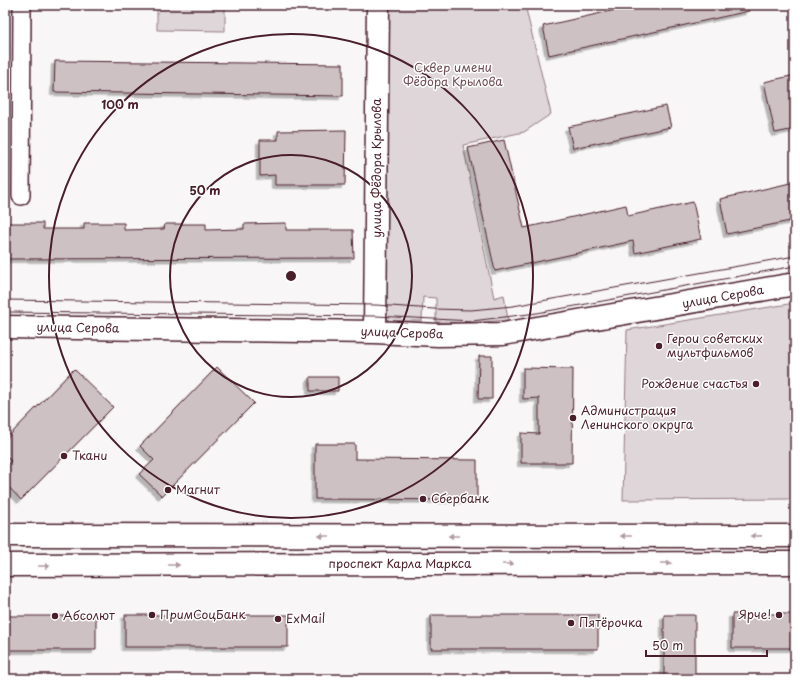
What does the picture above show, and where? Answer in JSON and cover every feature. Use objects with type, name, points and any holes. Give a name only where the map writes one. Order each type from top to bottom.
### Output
[{"type":"main road","name":"улица Фёдора Крылова","points":[[375,332],[378,5]]},
{"type":"main road","name":"улица Серова","points":[[5,327],[375,332],[438,335],[503,334],[795,284]]},
{"type":"main road","points":[[5,534],[795,536]]},
{"type":"main road","points":[[485,536],[486,564]]},
{"type":"main road","name":"проспект Карла Маркса","points":[[5,566],[795,563]]},
{"type":"street","points":[[21,196],[22,5]]},
{"type":"green space","points":[[157,5],[225,5],[225,31],[157,30]]},
{"type":"green space","name":"Сквер имени Фёдора Крылова","points":[[382,5],[525,5],[551,114],[524,132],[463,145],[494,298],[504,295],[508,320],[470,323],[436,322],[436,298],[423,297],[422,321],[389,321],[383,311]]},
{"type":"green space","points":[[795,303],[795,499],[623,500],[627,330]]},
{"type":"building","points":[[638,5],[748,5],[749,11],[549,55],[543,26]]},
{"type":"building","points":[[55,61],[343,64],[343,96],[54,92]]},
{"type":"building","points":[[795,75],[795,129],[775,133],[764,82]]},
{"type":"building","points":[[666,106],[671,127],[573,148],[568,127]]},
{"type":"building","points":[[346,130],[345,185],[275,185],[275,175],[260,176],[260,140],[278,140],[278,131]]},
{"type":"building","points":[[504,140],[524,228],[626,205],[628,216],[693,202],[701,239],[635,253],[633,241],[495,271],[468,148]]},
{"type":"building","points":[[795,182],[795,220],[727,234],[720,199]]},
{"type":"building","points":[[5,223],[43,223],[43,229],[84,229],[84,223],[124,223],[124,230],[164,229],[165,224],[206,224],[206,230],[244,229],[244,224],[286,223],[286,230],[353,230],[354,258],[5,259]]},
{"type":"building","points":[[479,356],[492,356],[492,399],[478,399]]},
{"type":"building","points":[[217,367],[254,403],[162,496],[139,474],[154,460],[140,446]]},
{"type":"building","points":[[523,368],[573,369],[572,463],[521,463],[521,433],[539,434],[539,398],[523,399]]},
{"type":"building","points":[[74,369],[113,407],[21,500],[5,483],[5,467],[11,461],[5,455],[5,440]]},
{"type":"building","points":[[310,377],[338,377],[338,391],[310,391]]},
{"type":"building","points":[[315,444],[355,444],[355,459],[477,460],[477,500],[315,499]]},
{"type":"building","points":[[732,614],[795,614],[795,648],[732,648]]},
{"type":"building","points":[[125,615],[288,615],[288,647],[125,647]]},
{"type":"building","points":[[431,615],[598,615],[598,649],[431,649]]},
{"type":"building","points":[[664,615],[695,615],[695,679],[664,679]]},
{"type":"building","points":[[5,616],[96,616],[96,650],[5,650]]},
{"type":"tram line","points":[[5,300],[376,305],[471,310],[513,306],[795,256]]},
{"type":"tram line","points":[[5,312],[376,316],[472,321],[537,313],[795,266]]},
{"type":"place","name":"Герои советских мультфильмов","points":[[659,346]]},
{"type":"place","name":"Рождение счастья","points":[[756,384]]},
{"type":"place","name":"Администрация Ленинского округа","points":[[573,418]]},
{"type":"place","name":"Ткани","points":[[64,456]]},
{"type":"place","name":"Магнит","points":[[168,490]]},
{"type":"place","name":"Сбербанк","points":[[423,499]]},
{"type":"place","name":"ПримСоцБанк","points":[[152,615]]},
{"type":"place","name":"Ярче!","points":[[779,615]]},
{"type":"place","name":"Абсолют","points":[[55,616]]},
{"type":"place","name":"ExMail","points":[[278,619]]},
{"type":"place","name":"Пятёрочка","points":[[571,623]]}]
